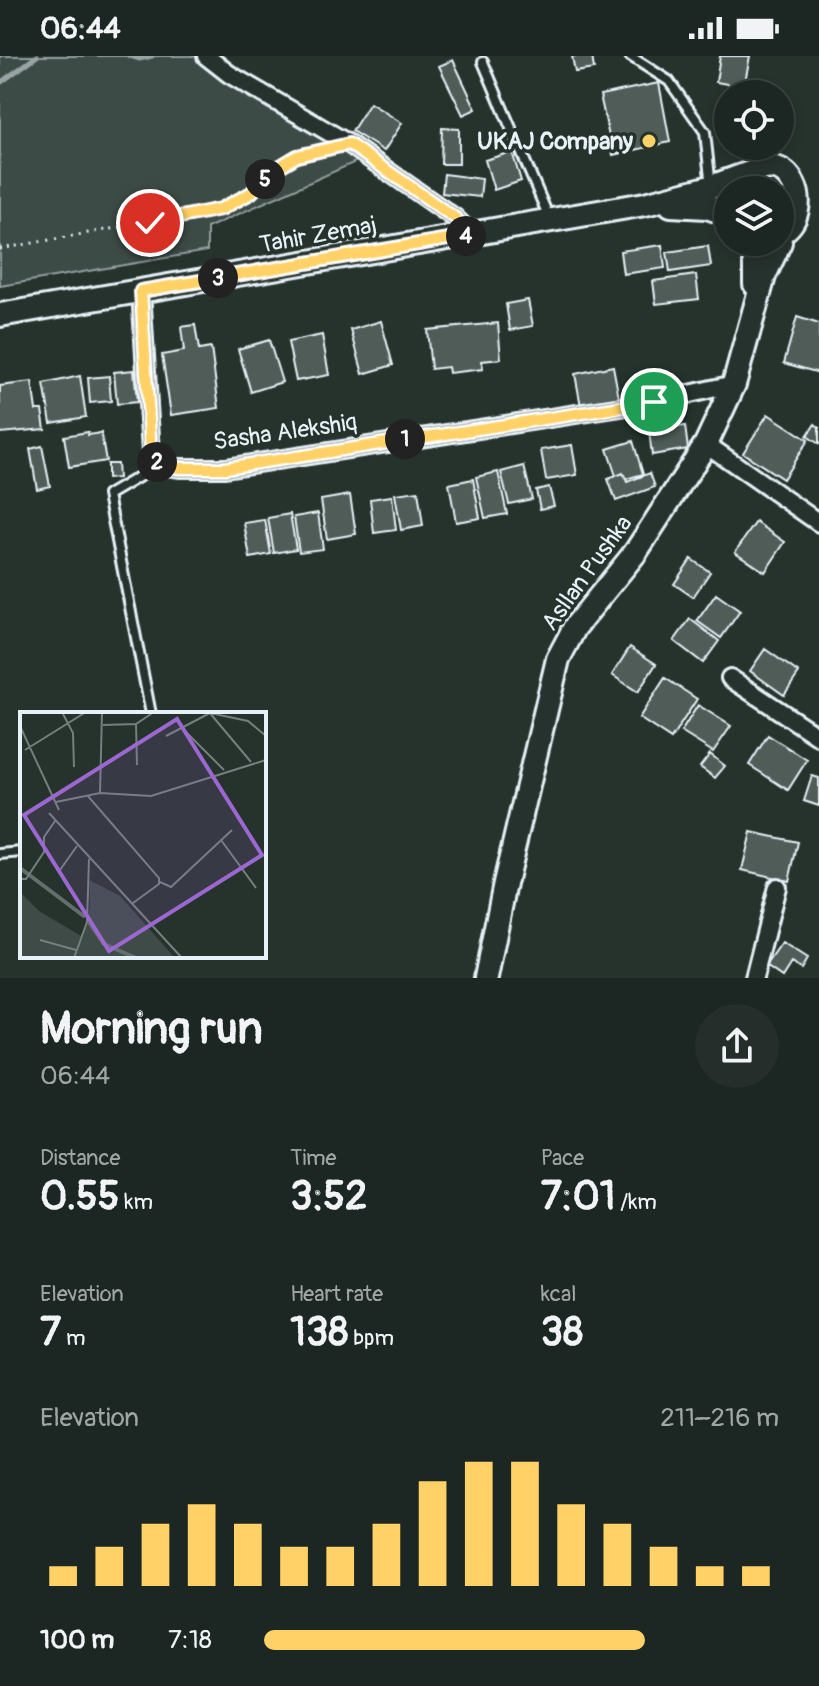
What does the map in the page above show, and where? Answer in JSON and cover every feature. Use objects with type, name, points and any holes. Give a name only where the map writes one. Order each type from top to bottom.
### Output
[{"type":"main road","points":[[749,176],[758,170],[777,168],[809,185]]},
{"type":"main road","name":"Tahir Zemaj","points":[[0,315],[645,204],[711,187],[758,170]]},
{"type":"main road","name":"Asllan Pushka","points":[[794,222],[803,211],[804,192],[809,185]]},
{"type":"main road","name":"Tahir Zemaj","points":[[645,204],[714,209]]},
{"type":"main road","points":[[794,230],[817,218]]},
{"type":"main road","name":"Asllan Pushka","points":[[755,256],[755,309]]},
{"type":"main road","name":"Asllan Pushka","points":[[486,978],[558,659],[575,627],[635,553],[706,444],[734,384],[764,276],[774,256]]},
{"type":"street","points":[[206,56],[229,74],[349,144],[455,218],[472,235]]},
{"type":"street","points":[[141,291],[151,453],[160,465]]},
{"type":"street","name":"Sasha Alekshiq","points":[[160,465],[225,468],[654,402],[734,384]]},
{"type":"street","points":[[706,444],[819,523]]},
{"type":"street","points":[[730,678],[819,737]]},
{"type":"street","points":[[754,978],[777,887]]},
{"type":"lane","points":[[630,56],[669,81],[705,132],[711,187]]},
{"type":"lane","points":[[483,62],[550,221]]},
{"type":"lane","points":[[151,712],[108,495],[160,465]]},
{"type":"lane","points":[[0,854],[20,852]]},
{"type":"path","points":[[0,249],[221,209],[251,193],[272,171],[297,156],[349,144]]},
{"type":"shaded area","points":[[0,56],[204,56],[240,93],[360,160],[207,228],[207,251],[0,286]]},
{"type":"building","points":[[572,56],[592,56],[594,69],[575,72]]},
{"type":"building","points":[[720,56],[750,56],[745,80],[716,80]]},
{"type":"building","points":[[453,60],[476,109],[463,115],[439,66]]},
{"type":"building","points":[[659,83],[670,142],[613,155],[600,95]]},
{"type":"building","points":[[370,103],[402,123],[384,151],[352,131]]},
{"type":"building","points":[[442,128],[459,129],[459,164],[441,164]]},
{"type":"building","points":[[512,152],[521,181],[494,190],[485,160]]},
{"type":"building","points":[[444,174],[482,179],[480,197],[442,193]]},
{"type":"building","points":[[662,245],[665,268],[623,274],[620,251]]},
{"type":"building","points":[[708,246],[711,266],[670,272],[667,252]]},
{"type":"building","points":[[696,275],[699,299],[656,304],[653,281]]},
{"type":"building","points":[[528,300],[533,326],[510,330],[506,304]]},
{"type":"building","points":[[797,317],[819,324],[819,373],[784,363]]},
{"type":"building","points":[[381,321],[393,365],[363,374],[351,330]]},
{"type":"building","points":[[498,323],[501,359],[482,361],[483,369],[449,373],[448,367],[431,369],[427,330]]},
{"type":"building","points":[[195,325],[199,350],[211,348],[219,408],[171,415],[162,355],[184,351],[181,327]]},
{"type":"building","points":[[322,335],[329,375],[296,381],[288,342]]},
{"type":"building","points":[[269,340],[282,382],[251,392],[238,349]]},
{"type":"building","points":[[613,366],[619,398],[581,406],[575,374]]},
{"type":"building","points":[[134,370],[137,402],[117,404],[114,372]]},
{"type":"building","points":[[80,376],[86,417],[51,423],[44,384]]},
{"type":"building","points":[[109,376],[111,401],[90,403],[88,378]]},
{"type":"building","points":[[32,382],[36,410],[42,410],[45,429],[0,433],[0,386]]},
{"type":"building","points":[[768,414],[808,440],[783,479],[743,453]]},
{"type":"building","points":[[815,424],[819,427],[819,444],[807,436]]},
{"type":"building","points":[[685,426],[688,449],[652,455],[649,431]]},
{"type":"building","points":[[88,432],[88,435],[101,433],[106,461],[69,467],[64,436]]},
{"type":"building","points":[[633,441],[643,474],[626,479],[623,473],[616,476],[607,449]]},
{"type":"building","points":[[572,445],[577,475],[546,480],[541,450]]},
{"type":"building","points":[[42,446],[50,486],[37,489],[30,449]]},
{"type":"building","points":[[107,464],[117,464],[118,478],[107,479]]},
{"type":"building","points":[[524,466],[532,499],[509,504],[501,472]]},
{"type":"building","points":[[498,472],[507,514],[485,518],[476,477]]},
{"type":"building","points":[[623,473],[627,482],[650,473],[655,487],[616,501],[608,479]]},
{"type":"building","points":[[473,479],[480,518],[456,522],[449,484]]},
{"type":"building","points":[[549,487],[554,506],[540,509],[536,490]]},
{"type":"building","points":[[418,491],[423,526],[401,530],[395,494]]},
{"type":"building","points":[[350,495],[356,534],[327,539],[321,500]]},
{"type":"building","points":[[392,496],[396,530],[374,533],[370,499]]},
{"type":"building","points":[[318,513],[323,549],[299,552],[294,517]]},
{"type":"building","points":[[290,514],[296,549],[274,553],[268,518]]},
{"type":"building","points":[[265,520],[271,554],[250,558],[244,523]]},
{"type":"building","points":[[756,522],[785,542],[765,572],[735,552]]},
{"type":"building","points":[[691,559],[710,572],[693,597],[674,584]]},
{"type":"building","points":[[716,594],[740,611],[721,638],[697,621]]},
{"type":"building","points":[[690,619],[719,641],[703,663],[674,641]]},
{"type":"building","points":[[630,647],[656,664],[638,692],[612,675]]},
{"type":"building","points":[[765,649],[799,673],[784,695],[750,671]]},
{"type":"building","points":[[665,678],[697,699],[671,739],[639,718]]},
{"type":"building","points":[[698,705],[731,726],[713,752],[681,732]]},
{"type":"building","points":[[768,735],[807,760],[788,790],[749,765]]},
{"type":"building","points":[[710,754],[725,766],[715,778],[700,767]]},
{"type":"building","points":[[812,776],[819,778],[819,806],[804,801]]},
{"type":"building","points":[[751,832],[798,842],[789,881],[742,870]]},
{"type":"building","points":[[782,943],[807,959],[801,969],[791,963],[782,977],[766,966]]},
{"type":"waterway","points":[[0,83],[37,56]]},
{"type":"waterway","points":[[130,56],[139,59],[152,56]]},
{"type":"place","name":"UKAJ Company","points":[[649,141]]},
{"type":"route","points":[[150,223],[221,209],[251,193],[272,171],[297,156],[349,144],[455,218],[472,235],[141,291],[151,453],[160,465],[225,468],[654,402]]}]
